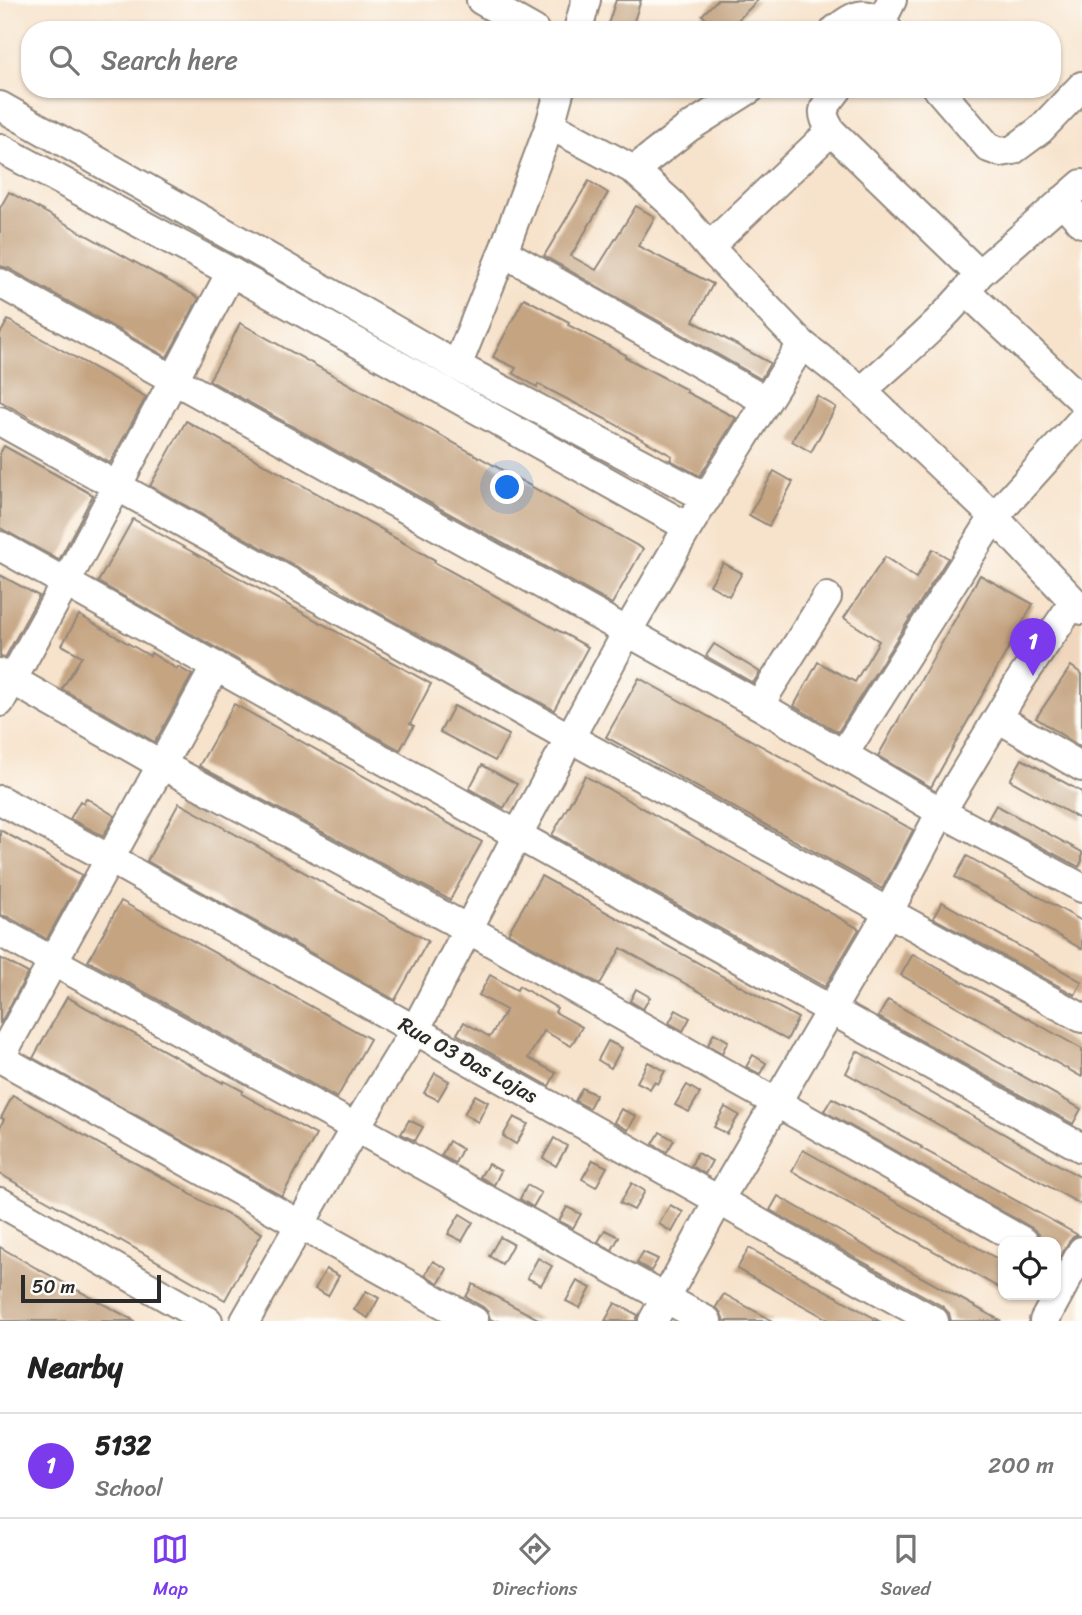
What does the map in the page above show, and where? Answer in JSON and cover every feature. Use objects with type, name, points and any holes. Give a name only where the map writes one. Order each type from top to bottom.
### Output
[{"type":"street","points":[[481,0],[518,21]]},
{"type":"street","points":[[580,21],[586,0]]},
{"type":"street","points":[[848,21],[857,15],[867,15],[884,21]]},
{"type":"street","points":[[945,98],[989,148],[1001,152],[1013,150],[1040,130],[1082,86]]},
{"type":"street","points":[[457,366],[503,252],[558,98]]},
{"type":"street","points":[[634,170],[688,128],[736,98]]},
{"type":"street","points":[[832,98],[823,111],[823,117],[831,131],[1082,400]]},
{"type":"street","points":[[0,106],[457,366],[707,498]]},
{"type":"street","points":[[550,125],[634,170],[672,204],[709,247],[802,344],[862,391],[994,517],[1078,606],[1021,679],[941,812],[889,911],[719,1200],[659,1309]]},
{"type":"street","points":[[709,247],[831,131]]},
{"type":"street","points":[[0,148],[231,272],[688,527]]},
{"type":"street","points":[[862,391],[925,334],[973,283],[1072,193],[1082,223]]},
{"type":"street","points":[[503,252],[766,401]]},
{"type":"street","points":[[231,272],[65,584],[4,685],[162,765],[468,929],[1015,1237]]},
{"type":"street","points":[[0,283],[759,705],[941,812],[1082,888]]},
{"type":"street","points":[[245,1321],[355,1128],[415,1030],[517,834],[627,632],[688,527],[802,344]]},
{"type":"street","points":[[843,755],[994,517],[1082,420]]},
{"type":"street","points":[[0,421],[569,738],[1082,1018]]},
{"type":"street","points":[[0,546],[1082,1148]]},
{"type":"street","points":[[759,705],[827,597]]},
{"type":"street","points":[[216,666],[0,1058],[474,1321]]},
{"type":"street","points":[[998,718],[1082,767]]},
{"type":"street","name":"Rua 03 Das Lojas","points":[[0,800],[934,1321]]},
{"type":"street","points":[[0,932],[355,1128],[659,1309],[707,1321]]},
{"type":"street","points":[[0,1202],[208,1321]]},
{"type":"street","points":[[1044,1321],[1073,1264]]},
{"type":"shaded area","points":[[1074,615],[1082,622],[1082,759],[1009,717]]},
{"type":"building","points":[[616,0],[641,0],[634,21],[609,21]]},
{"type":"building","points":[[717,0],[758,0],[737,21],[708,21],[702,15]]},
{"type":"building","points":[[589,181],[608,193],[571,256],[596,270],[636,206],[655,217],[638,246],[713,284],[693,321],[770,363],[761,379],[544,256]]},
{"type":"building","points":[[9,192],[199,298],[167,357],[0,266],[0,208]]},
{"type":"building","points":[[524,298],[736,418],[700,476],[670,460],[672,456],[611,422],[538,384],[537,387],[513,373],[516,368],[493,357]]},
{"type":"building","points":[[8,320],[146,397],[110,463],[0,401],[0,334]]},
{"type":"building","points":[[240,323],[643,549],[612,604],[209,380]]},
{"type":"building","points":[[817,396],[836,407],[811,452],[792,441]]},
{"type":"building","points":[[186,421],[588,647],[554,710],[150,486]]},
{"type":"building","points":[[4,446],[93,495],[59,560],[0,528],[0,453]]},
{"type":"building","points":[[774,471],[793,482],[769,526],[749,515]]},
{"type":"building","points":[[133,519],[431,684],[410,724],[414,726],[400,750],[98,582]]},
{"type":"building","points":[[933,549],[948,558],[838,732],[794,706],[818,662],[855,682],[879,641],[844,618],[885,557],[916,578]]},
{"type":"building","points":[[723,563],[742,573],[729,596],[710,585]]},
{"type":"building","points":[[0,575],[39,596],[5,658],[0,656]]},
{"type":"building","points":[[980,575],[1033,604],[931,787],[878,756]]},
{"type":"building","points":[[79,615],[150,656],[151,653],[192,675],[155,742],[62,689],[82,656],[62,645]]},
{"type":"building","points":[[714,644],[760,672],[753,683],[706,656]]},
{"type":"building","points":[[1071,666],[1082,674],[1082,748],[1036,718]]},
{"type":"building","points":[[639,678],[913,830],[882,889],[606,737]]},
{"type":"building","points":[[234,704],[482,842],[450,900],[199,766]]},
{"type":"building","points":[[454,706],[509,735],[495,761],[440,732]]},
{"type":"building","points":[[1022,759],[1082,792],[1082,820],[1010,780]]},
{"type":"building","points":[[482,765],[517,784],[504,808],[469,789]]},
{"type":"building","points":[[585,776],[859,929],[825,987],[552,835]]},
{"type":"building","points":[[86,798],[115,816],[103,836],[70,819],[80,801],[83,803]]},
{"type":"building","points":[[179,803],[428,941],[395,1000],[147,861]]},
{"type":"building","points":[[996,805],[1082,852],[1079,867],[988,819]]},
{"type":"building","points":[[0,830],[82,875],[47,939],[0,915]]},
{"type":"building","points":[[967,856],[1082,921],[1082,949],[955,877]]},
{"type":"building","points":[[541,876],[798,1018],[787,1040],[621,948],[600,984],[508,933]]},
{"type":"building","points":[[121,901],[370,1039],[337,1098],[88,961]]},
{"type":"building","points":[[942,902],[1082,982],[1075,995],[933,918]]},
{"type":"building","points":[[913,954],[1082,1049],[1082,1077],[901,975]]},
{"type":"building","points":[[0,958],[28,973],[0,1024]]},
{"type":"building","points":[[490,975],[517,990],[519,986],[557,1008],[555,1012],[582,1027],[571,1046],[544,1031],[528,1058],[556,1073],[549,1086],[457,1034],[464,1022],[490,1037],[506,1010],[479,995]]},
{"type":"building","points":[[636,989],[650,997],[643,1009],[630,1001]]},
{"type":"building","points":[[67,997],[223,1083],[224,1081],[243,1091],[242,1094],[316,1135],[282,1196],[33,1058]]},
{"type":"building","points":[[888,1000],[1081,1109],[1073,1124],[878,1017]]},
{"type":"building","points":[[676,1010],[690,1018],[683,1031],[669,1023]]},
{"type":"building","points":[[714,1033],[728,1041],[722,1053],[708,1045]]},
{"type":"building","points":[[608,1041],[622,1048],[611,1068],[598,1060]]},
{"type":"building","points":[[857,1051],[1082,1178],[1082,1205],[846,1073]]},
{"type":"building","points":[[753,1055],[766,1063],[760,1074],[746,1067]]},
{"type":"building","points":[[648,1062],[665,1071],[658,1084],[654,1082],[650,1089],[637,1082]]},
{"type":"building","points":[[435,1073],[449,1081],[438,1100],[424,1093]]},
{"type":"building","points":[[687,1085],[700,1093],[689,1112],[675,1105]]},
{"type":"building","points":[[582,1088],[596,1095],[589,1108],[575,1101]]},
{"type":"building","points":[[13,1095],[262,1233],[225,1300],[0,1174],[0,1127],[4,1119],[1,1118]]},
{"type":"building","points":[[475,1095],[488,1102],[478,1122],[464,1114]]},
{"type":"building","points":[[832,1098],[1078,1235],[1068,1243],[1061,1256],[1061,1237],[1040,1237],[1032,1228],[824,1111]]},
{"type":"building","points":[[725,1107],[739,1115],[727,1134],[714,1127]]},
{"type":"building","points":[[621,1109],[636,1116],[628,1130],[614,1122]]},
{"type":"building","points":[[514,1117],[528,1124],[516,1144],[503,1136]]},
{"type":"building","points":[[409,1120],[423,1127],[415,1141],[401,1134]]},
{"type":"building","points":[[660,1132],[674,1140],[667,1152],[653,1144]]},
{"type":"building","points":[[554,1138],[567,1146],[556,1166],[543,1158]]},
{"type":"building","points":[[449,1141],[462,1149],[455,1163],[441,1156]]},
{"type":"building","points":[[803,1150],[998,1259],[998,1287],[792,1171]]},
{"type":"building","points":[[697,1153],[712,1161],[705,1174],[691,1166]]},
{"type":"building","points":[[593,1160],[607,1167],[596,1187],[582,1179]]},
{"type":"building","points":[[488,1164],[501,1171],[494,1185],[480,1177]]},
{"type":"building","points":[[632,1183],[645,1191],[634,1210],[620,1203]]},
{"type":"building","points":[[527,1185],[541,1193],[533,1207],[520,1199]]},
{"type":"building","points":[[778,1196],[1001,1321],[951,1321],[949,1313],[942,1306],[770,1210]]},
{"type":"building","points":[[670,1205],[683,1212],[672,1232],[659,1224]]},
{"type":"building","points":[[567,1207],[581,1214],[573,1228],[559,1221]]},
{"type":"building","points":[[460,1214],[473,1222],[462,1241],[448,1234]]},
{"type":"building","points":[[605,1230],[619,1237],[612,1250],[598,1242]]},
{"type":"building","points":[[500,1237],[513,1244],[502,1264],[489,1256]]},
{"type":"building","points":[[0,1247],[36,1268],[135,1321],[0,1321]]},
{"type":"building","points":[[749,1248],[879,1321],[831,1321],[737,1269]]},
{"type":"building","points":[[643,1252],[658,1259],[651,1271],[637,1263]]},
{"type":"building","points":[[538,1258],[552,1266],[541,1285],[527,1278]]},
{"type":"building","points":[[433,1261],[447,1269],[439,1283],[425,1275]]},
{"type":"building","points":[[326,1269],[339,1276],[328,1296],[315,1289]]},
{"type":"building","points":[[577,1281],[591,1288],[580,1308],[566,1301]]},
{"type":"building","points":[[473,1284],[542,1321],[490,1319],[483,1307],[466,1297]]},
{"type":"building","points":[[366,1291],[379,1298],[368,1318],[354,1310]]},
{"type":"building","points":[[724,1294],[773,1321],[724,1321],[716,1307]]},
{"type":"building","points":[[615,1303],[638,1315],[636,1321],[605,1321]]},
{"type":"place","name":"5132","points":[[1033,676]]}]
